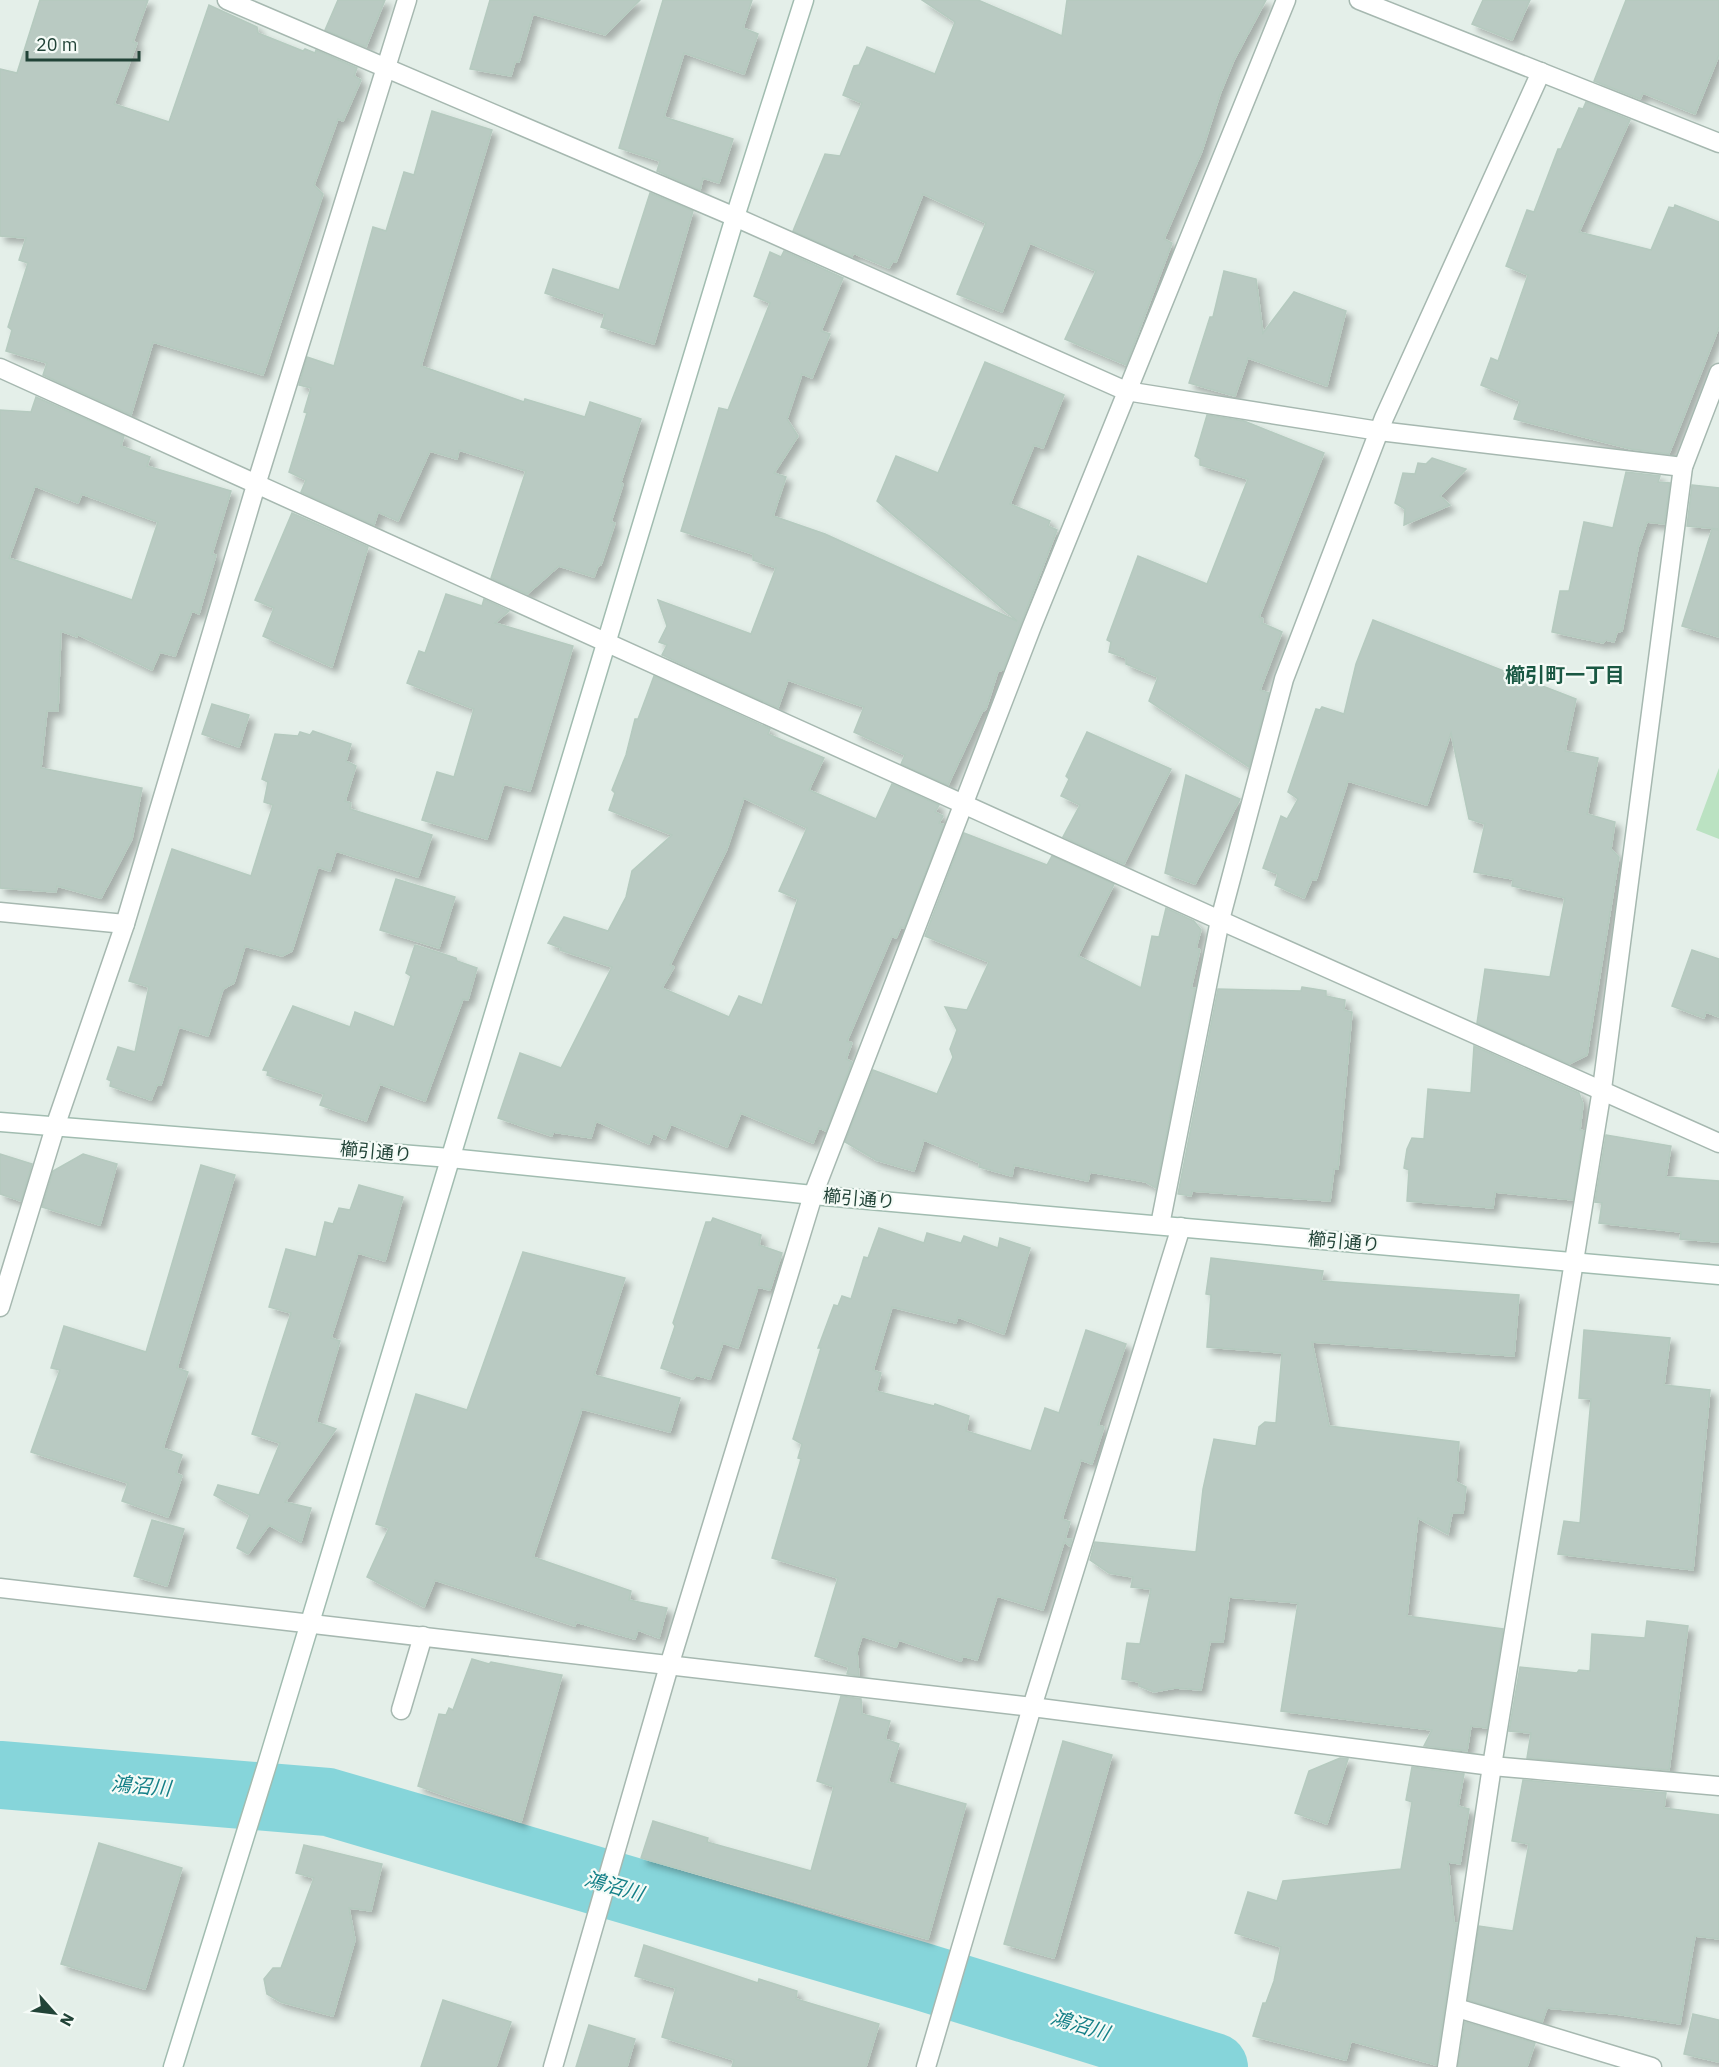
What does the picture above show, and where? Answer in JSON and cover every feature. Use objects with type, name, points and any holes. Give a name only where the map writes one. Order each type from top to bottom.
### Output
[{"type":"street","points":[[227,0],[735,217],[1126,391],[1379,431],[1683,467]]},
{"type":"street","points":[[0,1307],[56,1124],[125,924],[256,485],[407,0]]},
{"type":"street","points":[[173,2067],[608,643],[735,217],[804,0]]},
{"type":"street","points":[[553,2067],[669,1666],[813,1195],[1126,391],[1286,0]]},
{"type":"street","points":[[1359,0],[1719,143]]},
{"type":"street","points":[[1160,1225],[1220,920],[1284,679],[1379,431],[1541,72]]},
{"type":"street","points":[[0,368],[1719,1143]]},
{"type":"street","points":[[1447,2067],[1492,1766],[1602,1089],[1683,467],[1719,373]]},
{"type":"street","points":[[0,912],[125,924]]},
{"type":"street","name":"櫛引通り","points":[[0,1122],[56,1124],[450,1158],[813,1195],[1573,1264],[1719,1275]]},
{"type":"street","points":[[926,2067],[1032,1707],[1181,1227]]},
{"type":"street","points":[[0,1588],[1032,1707],[1492,1766],[1719,1786]]},
{"type":"street","points":[[401,1710],[423,1636]]},
{"type":"street","points":[[1457,2008],[1652,2067]]},
{"type":"green space","points":[[1719,768],[1719,839],[1696,830]]},
{"type":"building","points":[[40,0],[148,0],[133,42],[137,43],[114,104],[169,122],[209,5],[257,27],[258,33],[303,51],[305,49],[315,53],[316,50],[357,68],[354,76],[361,80],[343,121],[338,119],[314,185],[323,194],[263,375],[153,342],[131,415],[43,375],[47,363],[6,351],[12,330],[8,327],[28,263],[19,260],[26,238],[0,236],[0,69],[17,73]]},
{"type":"building","points":[[338,0],[385,0],[366,47],[325,30]]},
{"type":"building","points":[[490,0],[640,0],[605,35],[533,14],[519,62],[515,62],[511,76],[470,69]]},
{"type":"building","points":[[663,0],[752,0],[743,28],[758,34],[744,74],[684,53],[664,117],[733,139],[719,183],[703,178],[700,190],[657,171],[660,161],[619,148]]},
{"type":"building","points":[[922,0],[978,0],[1062,36],[1067,0],[1266,0],[1234,60],[1220,94],[1202,151],[1164,239],[1172,243],[1126,365],[1065,339],[1096,271],[1030,243],[1002,312],[957,294],[986,223],[923,194],[896,262],[893,261],[889,268],[853,253],[852,257],[793,231],[825,154],[840,156],[862,103],[843,95],[854,66],[859,65],[867,47],[935,74],[955,22]]},
{"type":"building","points":[[1483,0],[1530,0],[1512,40],[1472,24]]},
{"type":"building","points":[[1626,0],[1719,0],[1719,55],[1695,114],[1643,93],[1640,99],[1594,81]]},
{"type":"building","points":[[1586,102],[1630,120],[1579,232],[1651,250],[1669,207],[1674,208],[1675,205],[1719,222],[1719,327],[1669,454],[1631,449],[1514,419],[1520,401],[1481,385],[1491,358],[1498,361],[1528,275],[1506,266],[1527,210],[1534,212],[1558,149],[1561,149],[1579,108],[1583,109]]},
{"type":"building","points":[[432,111],[492,130],[421,366],[524,402],[525,399],[585,417],[590,402],[641,419],[611,522],[615,523],[601,565],[598,566],[594,577],[559,566],[527,594],[491,578],[526,471],[459,450],[457,459],[430,451],[398,521],[378,512],[374,525],[301,492],[306,480],[289,472],[307,413],[304,412],[311,388],[299,385],[307,357],[334,366],[373,227],[386,231],[404,172],[414,175]]},
{"type":"building","points":[[650,193],[693,211],[654,344],[601,327],[605,314],[545,293],[553,269],[619,290]]},
{"type":"building","points":[[784,251],[843,278],[821,331],[830,334],[812,378],[802,374],[787,419],[798,436],[774,473],[786,477],[773,516],[825,534],[1017,621],[877,501],[896,456],[938,473],[985,362],[1064,395],[1043,448],[1034,445],[1010,504],[1050,521],[1048,526],[1057,530],[1003,670],[998,671],[986,709],[982,712],[948,785],[901,764],[905,755],[854,732],[864,707],[788,680],[778,708],[662,655],[667,645],[659,642],[667,626],[658,600],[751,634],[776,568],[753,560],[753,554],[681,531],[719,408],[728,410],[770,303],[754,296],[770,252],[781,257]]},
{"type":"building","points":[[1224,271],[1256,279],[1263,333],[1294,292],[1346,311],[1327,386],[1248,358],[1235,396],[1189,383],[1210,317],[1213,317]]},
{"type":"building","points":[[36,397],[124,436],[121,446],[150,457],[147,466],[231,491],[212,554],[216,555],[199,614],[192,611],[175,656],[160,652],[152,670],[77,634],[77,637],[61,631],[58,711],[47,711],[41,768],[142,788],[132,839],[101,898],[57,886],[56,892],[0,888],[0,410],[31,412]],"holes":[[[35,486],[78,503],[82,494],[158,522],[132,600],[9,558]]]},
{"type":"building","points":[[1207,415],[1244,421],[1324,453],[1259,617],[1263,619],[1262,623],[1282,632],[1260,690],[1269,693],[1249,767],[1149,701],[1158,677],[1126,664],[1126,658],[1109,652],[1111,642],[1107,640],[1138,556],[1207,584],[1248,479],[1200,465],[1200,459],[1195,456]]},
{"type":"building","points":[[1432,458],[1466,469],[1440,496],[1450,505],[1404,525],[1405,509],[1395,503],[1403,473],[1415,474],[1418,463],[1426,464]]},
{"type":"building","points":[[1626,472],[1660,476],[1658,482],[1670,483],[1664,524],[1647,522],[1638,548],[1622,631],[1617,632],[1614,642],[1606,640],[1603,643],[1552,632],[1560,591],[1569,591],[1584,522],[1613,528]]},
{"type":"building","points":[[1692,485],[1719,488],[1719,529],[1687,526]]},
{"type":"building","points":[[292,513],[368,547],[332,667],[263,636],[274,608],[255,600]]},
{"type":"building","points":[[1712,529],[1719,530],[1719,637],[1682,626]]},
{"type":"building","points":[[446,594],[482,606],[484,599],[509,611],[495,623],[573,646],[530,791],[504,784],[487,839],[422,820],[437,772],[454,777],[474,709],[407,683],[419,651],[425,653]]},
{"type":"building","points":[[1373,620],[1576,699],[1565,751],[1598,758],[1587,814],[1615,822],[1611,849],[1619,857],[1587,1055],[1569,1064],[1477,1023],[1485,969],[1550,977],[1565,898],[1512,886],[1513,879],[1474,872],[1485,824],[1469,819],[1451,733],[1427,805],[1348,781],[1316,880],[1312,879],[1304,898],[1275,885],[1278,874],[1263,868],[1281,816],[1287,819],[1298,799],[1288,792],[1316,709],[1320,710],[1322,707],[1344,714],[1356,664]]},
{"type":"building","points":[[654,676],[770,729],[768,734],[824,758],[809,790],[876,819],[892,784],[939,805],[935,812],[943,816],[939,823],[944,825],[904,928],[901,927],[896,938],[892,936],[847,1041],[852,1043],[846,1059],[852,1062],[826,1131],[819,1128],[813,1143],[741,1113],[727,1147],[671,1124],[665,1139],[653,1133],[649,1144],[596,1121],[591,1138],[553,1132],[552,1136],[498,1118],[520,1053],[561,1068],[612,967],[560,950],[561,948],[548,943],[564,917],[608,931],[626,897],[632,871],[672,835],[609,810],[615,793],[612,790],[626,755],[635,719],[638,719]],"holes":[[[744,798],[807,828],[779,891],[798,899],[762,1005],[739,996],[729,1017],[662,988],[674,967],[670,965],[727,849]]]},
{"type":"building","points":[[212,704],[249,715],[239,747],[202,734]]},
{"type":"building","points":[[313,731],[351,744],[346,761],[356,766],[345,801],[351,803],[350,809],[432,835],[418,877],[336,851],[330,871],[318,867],[292,951],[282,956],[245,946],[234,983],[223,989],[208,1036],[179,1027],[161,1085],[157,1085],[151,1100],[110,1086],[111,1081],[107,1079],[118,1047],[135,1052],[149,987],[129,981],[172,849],[251,876],[273,805],[264,802],[268,782],[262,779],[275,734],[298,736],[300,732],[310,735]]},
{"type":"building","points":[[1087,732],[1171,769],[1124,864],[1063,837],[1080,805],[1061,796],[1069,779],[1066,776]]},
{"type":"building","points":[[1186,775],[1240,799],[1195,884],[1165,873]]},
{"type":"building","points":[[964,833],[1047,865],[1052,856],[1114,884],[1078,956],[1141,988],[1152,936],[1159,937],[1166,908],[1194,921],[1201,930],[1196,948],[1200,950],[1191,988],[1195,988],[1156,1188],[1146,1182],[1090,1172],[1088,1181],[1014,1165],[1012,1176],[979,1167],[980,1163],[924,1140],[914,1171],[876,1160],[845,1142],[873,1070],[937,1094],[953,1057],[950,1049],[957,1030],[945,1007],[967,1010],[989,962],[925,936]]},
{"type":"building","points":[[396,879],[455,897],[439,948],[380,930]]},
{"type":"building","points":[[415,945],[456,958],[457,961],[477,968],[468,1000],[463,999],[425,1101],[380,1084],[366,1121],[320,1105],[324,1094],[267,1075],[268,1071],[263,1070],[293,1006],[350,1027],[355,1012],[394,1027],[411,976],[406,973]]},
{"type":"building","points":[[1692,950],[1719,959],[1719,1017],[1706,1012],[1704,1018],[1672,1006]]},
{"type":"building","points":[[1302,987],[1326,991],[1326,996],[1345,1000],[1344,1010],[1352,1012],[1338,1169],[1334,1169],[1330,1201],[1192,1191],[1191,1196],[1178,1194],[1218,989],[1301,991]]},
{"type":"building","points":[[1474,1046],[1579,1093],[1583,1104],[1580,1130],[1584,1131],[1573,1200],[1495,1192],[1493,1208],[1407,1201],[1409,1170],[1404,1168],[1407,1149],[1412,1138],[1424,1139],[1428,1089],[1471,1093]]},
{"type":"building","points":[[1606,1135],[1671,1146],[1666,1177],[1719,1181],[1719,1242],[1680,1239],[1681,1232],[1599,1223],[1602,1203],[1595,1202]]},
{"type":"building","points":[[0,1154],[32,1164],[21,1201],[0,1194]]},
{"type":"building","points":[[83,1154],[117,1164],[100,1225],[42,1207],[53,1171]]},
{"type":"building","points":[[201,1165],[235,1175],[177,1368],[188,1372],[163,1448],[182,1455],[176,1473],[182,1476],[168,1517],[122,1501],[128,1483],[31,1452],[60,1370],[51,1368],[64,1326],[146,1352]]},
{"type":"building","points":[[359,1185],[403,1197],[385,1261],[358,1253],[331,1338],[340,1341],[316,1422],[336,1429],[285,1502],[311,1508],[301,1542],[269,1525],[248,1554],[237,1548],[250,1515],[214,1495],[218,1485],[259,1495],[280,1443],[252,1434],[291,1313],[269,1307],[286,1249],[316,1257],[325,1222],[333,1224],[339,1208],[350,1210]]},
{"type":"building","points":[[713,1218],[761,1235],[759,1245],[782,1253],[770,1290],[758,1287],[738,1348],[723,1343],[710,1379],[696,1375],[693,1379],[661,1368],[706,1222],[711,1222]]},
{"type":"building","points":[[879,1228],[924,1243],[927,1233],[961,1243],[964,1236],[998,1248],[1000,1238],[1030,1248],[1004,1334],[958,1317],[956,1323],[892,1307],[873,1370],[881,1373],[876,1391],[934,1406],[935,1404],[969,1416],[966,1431],[1031,1451],[1045,1408],[1059,1413],[1086,1330],[1126,1344],[1098,1425],[1104,1427],[1092,1464],[1081,1460],[1062,1519],[1070,1522],[1065,1539],[1072,1539],[1070,1546],[1064,1542],[1043,1610],[997,1596],[977,1660],[963,1656],[961,1661],[899,1640],[896,1647],[862,1636],[857,1652],[859,1676],[847,1674],[849,1667],[815,1656],[838,1578],[772,1558],[801,1459],[798,1458],[802,1444],[793,1439],[821,1348],[818,1348],[834,1305],[838,1306],[842,1296],[851,1299],[864,1257],[868,1258]]},
{"type":"building","points":[[523,1252],[625,1278],[594,1375],[680,1398],[670,1432],[582,1409],[533,1557],[631,1591],[629,1600],[667,1608],[659,1638],[638,1630],[635,1639],[576,1622],[575,1626],[435,1580],[424,1607],[367,1577],[389,1528],[376,1524],[416,1394],[467,1410]]},
{"type":"building","points":[[1211,1258],[1323,1271],[1321,1281],[1519,1295],[1514,1356],[1312,1342],[1329,1426],[1459,1442],[1456,1482],[1466,1487],[1463,1513],[1452,1513],[1448,1534],[1418,1518],[1407,1616],[1503,1629],[1487,1728],[1471,1726],[1467,1751],[1424,1746],[1432,1730],[1281,1711],[1298,1603],[1229,1597],[1223,1642],[1210,1642],[1201,1690],[1175,1688],[1154,1692],[1139,1686],[1139,1682],[1122,1679],[1127,1643],[1140,1644],[1151,1589],[1131,1587],[1133,1577],[1109,1573],[1090,1560],[1095,1542],[1196,1552],[1203,1489],[1214,1439],[1256,1446],[1259,1427],[1265,1422],[1276,1423],[1282,1353],[1207,1347],[1211,1295],[1206,1294]]},
{"type":"building","points":[[1584,1330],[1670,1338],[1664,1385],[1710,1390],[1693,1570],[1558,1554],[1564,1521],[1580,1523],[1591,1399],[1579,1398]]},
{"type":"building","points":[[152,1520],[184,1529],[167,1586],[134,1576]]},
{"type":"building","points":[[1647,1621],[1688,1626],[1669,1770],[1527,1758],[1531,1733],[1509,1731],[1520,1667],[1577,1673],[1579,1670],[1590,1671],[1592,1634],[1645,1638]]},
{"type":"building","points":[[472,1659],[489,1664],[491,1662],[562,1675],[521,1822],[418,1786],[439,1714],[446,1715],[449,1708],[453,1710]]},
{"type":"building","points":[[841,1696],[861,1699],[862,1714],[890,1721],[885,1739],[899,1744],[888,1782],[966,1804],[928,1939],[641,1858],[653,1821],[708,1838],[707,1842],[811,1871],[834,1787],[817,1781]]},
{"type":"building","points":[[1063,1741],[1112,1755],[1054,1958],[1004,1944]]},
{"type":"building","points":[[1340,1758],[1348,1759],[1327,1824],[1295,1813],[1309,1771]]},
{"type":"building","points":[[1412,1767],[1464,1774],[1458,1806],[1469,1809],[1460,1864],[1448,1862],[1454,1923],[1457,1923],[1436,2065],[1351,2041],[1346,2060],[1253,2036],[1263,2003],[1266,2003],[1274,1981],[1281,1947],[1235,1933],[1248,1892],[1277,1901],[1283,1881],[1401,1869],[1412,1802],[1406,1800]]},
{"type":"building","points":[[1523,1780],[1666,1793],[1664,1808],[1719,1815],[1719,1939],[1695,1936],[1680,2024],[1616,2014],[1547,2008],[1542,2022],[1468,2000],[1479,1926],[1513,1931],[1529,1844],[1512,1841]]},
{"type":"building","points":[[99,1843],[182,1868],[145,1989],[61,1964]]},
{"type":"building","points":[[304,1845],[382,1864],[371,1911],[349,1908],[355,1940],[333,2016],[281,2002],[267,1994],[264,1979],[273,1968],[281,1968],[314,1878],[296,1873]]},
{"type":"building","points":[[644,1945],[758,1983],[759,1979],[797,1991],[796,1999],[879,2024],[866,2067],[732,2067],[734,2060],[662,2037],[676,1988],[635,1976]]},
{"type":"building","points":[[443,2000],[511,2022],[496,2067],[421,2067]]},
{"type":"building","points":[[1693,2014],[1719,2020],[1719,2062],[1684,2054]]},
{"type":"building","points":[[1465,2022],[1535,2043],[1527,2067],[1458,2067]]},
{"type":"building","points":[[589,2025],[635,2039],[627,2067],[576,2067]]},
{"type":"waterway","name":"鴻沼川","points":[[0,1775],[328,1802],[920,1976],[1214,2067]]},
{"type":"district","name":"櫛引町一丁目","points":[[1565,675]]}]
